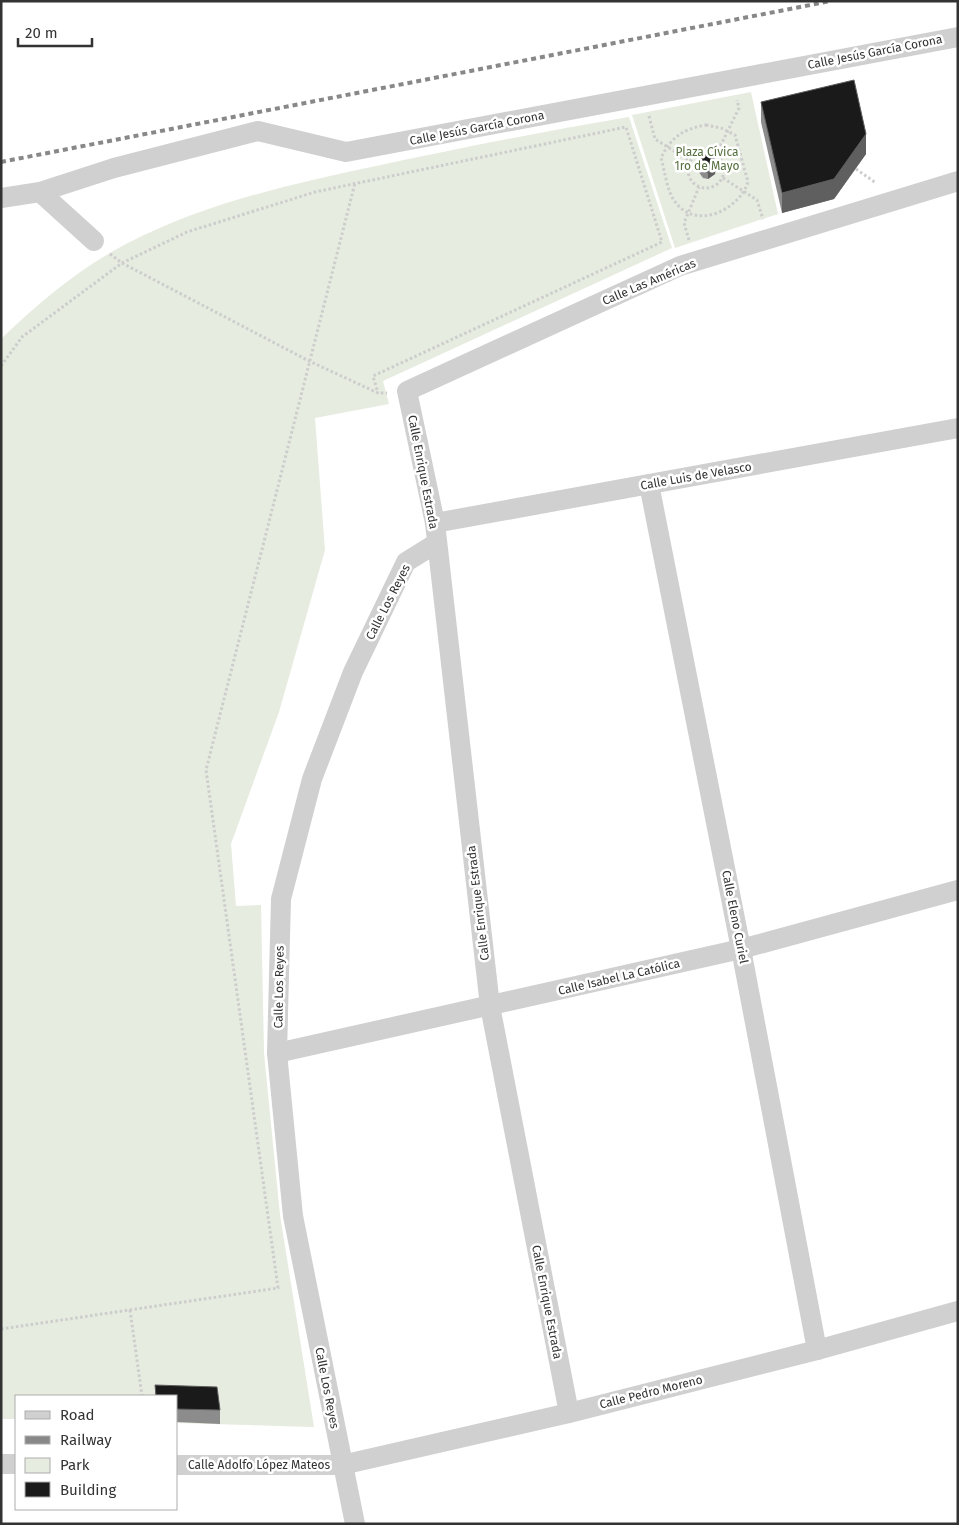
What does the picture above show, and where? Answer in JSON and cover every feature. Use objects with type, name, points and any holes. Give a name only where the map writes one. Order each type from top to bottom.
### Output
[{"type":"street","name":"Calle Jesús García Corona","points":[[1,198],[40,192],[114,168],[258,131],[346,152],[958,37]]},
{"type":"street","name":"Calle Las Américas","points":[[407,391],[680,266],[958,181]]},
{"type":"street","points":[[40,192],[94,241]]},
{"type":"street","name":"Calle Enrique Estrada","points":[[407,391],[435,523],[435,544],[490,1006],[569,1413]]},
{"type":"street","name":"Calle Luis de Velasco","points":[[435,523],[958,428]]},
{"type":"street","name":"Calle Eleno Curiel","points":[[649,484],[741,949],[816,1350]]},
{"type":"street","name":"Calle Los Reyes","points":[[355,1524],[293,1216],[277,1053],[281,899],[312,779],[354,672],[406,562],[435,544]]},
{"type":"street","name":"Calle Isabel La Católica","points":[[277,1053],[741,949],[958,890]]},
{"type":"street","name":"Calle Pedro Moreno","points":[[342,1465],[569,1413],[816,1350],[958,1311]]},
{"type":"street","points":[[1,1464],[15,1464]]},
{"type":"street","name":"Calle Adolfo López Mateos","points":[[178,1465],[342,1465]]},
{"type":"path","points":[[716,155],[738,108],[732,79]]},
{"type":"path","points":[[643,96],[655,139],[690,161]]},
{"type":"path","points":[[706,125],[727,131],[735,135],[748,182],[744,191],[737,201],[725,210],[711,215],[689,212],[682,209],[674,202],[661,158],[666,146],[678,134],[691,127],[706,125]]},
{"type":"path","points":[[1,366],[22,337],[122,263],[187,232],[315,192],[626,127],[662,242],[373,376],[378,393]]},
{"type":"path","points":[[711,152],[724,164],[723,178],[717,186],[711,188],[699,187],[690,179],[688,173],[690,161],[699,153],[711,152]]},
{"type":"path","points":[[856,169],[877,184]]},
{"type":"path","points":[[723,178],[757,200],[765,225]]},
{"type":"path","points":[[1,1329],[278,1288],[206,770],[355,183]]},
{"type":"path","points":[[691,246],[684,223],[699,187]]},
{"type":"path","points":[[94,241],[122,263],[309,361],[378,393],[407,391]]},
{"type":"path","points":[[130,1310],[142,1395]]},
{"type":"green space","name":"Plaza Cívica 1ro de Mayo","points":[[751,92],[778,214],[675,248],[632,115]]},
{"type":"green space","points":[[629,117],[672,248],[383,381],[389,404],[315,418],[325,550],[279,712],[231,844],[236,906],[261,905],[264,1053],[280,1215],[314,1427],[178,1423],[178,1395],[15,1395],[15,1419],[1,1419],[1,339],[45,299],[77,274],[128,243],[188,217],[249,196],[312,180]]},
{"type":"building","points":[[854,80],[866,134],[834,179],[782,193],[761,102]]},
{"type":"building","points":[[707,154],[713,156],[716,161],[715,167],[708,172],[703,172],[698,164],[701,156]]},
{"type":"building","points":[[155,1385],[217,1387],[220,1410],[178,1409],[178,1395],[156,1395]]},
{"type":"railway","points":[[1,162],[831,1]]}]
